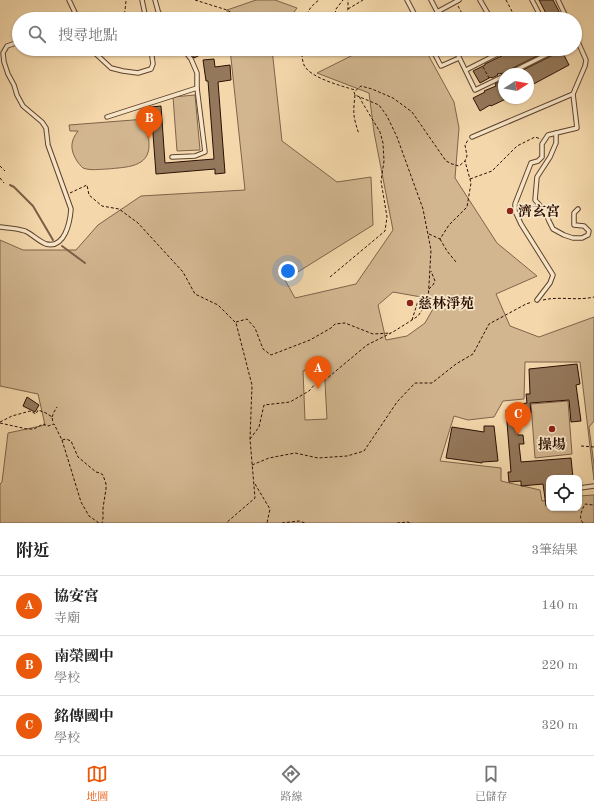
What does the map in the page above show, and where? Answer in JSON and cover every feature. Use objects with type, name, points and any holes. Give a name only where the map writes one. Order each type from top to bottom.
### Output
[{"type":"lane","points":[[69,0],[75,12]]},
{"type":"lane","points":[[142,0],[145,12]]},
{"type":"lane","points":[[155,0],[158,12]]},
{"type":"lane","points":[[407,0],[413,12]]},
{"type":"lane","points":[[431,0],[437,12],[458,0]]},
{"type":"lane","points":[[480,0],[487,12]]},
{"type":"lane","points":[[532,0],[538,12]]},
{"type":"lane","points":[[558,0],[564,12]]},
{"type":"lane","points":[[0,227],[25,231],[46,244],[54,244],[61,241],[68,227],[71,209],[48,145],[46,128],[42,122],[23,106],[8,74],[3,53],[7,46],[12,44]]},
{"type":"lane","points":[[537,300],[550,284],[553,275],[521,224],[515,210],[515,204],[531,163],[538,161],[542,157],[542,144],[548,135],[576,128],[573,94],[585,66],[586,60],[582,52]]},
{"type":"lane","points":[[101,58],[111,68],[138,73],[151,69],[153,64],[152,56]]},
{"type":"lane","points":[[172,157],[195,156],[205,152],[197,88],[197,73],[189,56]]},
{"type":"lane","points":[[436,56],[441,66],[459,58],[475,90],[498,79]]},
{"type":"lane","points":[[466,70],[493,56]]},
{"type":"lane","points":[[520,68],[544,56]]},
{"type":"lane","points":[[107,117],[197,88]]},
{"type":"lane","points":[[472,137],[573,94]]},
{"type":"lane","points":[[556,133],[556,143],[550,157],[537,177],[535,200],[545,211],[553,229],[573,238],[582,238],[588,235],[589,231],[584,226],[574,225],[574,213],[578,209]]},
{"type":"lane","points":[[582,488],[594,486]]},
{"type":"path","points":[[195,0],[230,12]]},
{"type":"path","points":[[307,12],[313,4],[320,0]]},
{"type":"path","points":[[335,12],[342,0]]},
{"type":"path","points":[[347,12],[348,0]]},
{"type":"path","points":[[348,9],[363,0]]},
{"type":"path","points":[[458,0],[458,6],[461,12]]},
{"type":"path","points":[[506,0],[512,12]]},
{"type":"path","points":[[125,12],[126,1]]},
{"type":"path","points":[[302,56],[304,65],[309,72],[330,82],[355,91]]},
{"type":"path","points":[[480,63],[491,83]]},
{"type":"path","points":[[355,91],[361,86],[393,98],[412,112],[446,161],[459,166],[465,161]]},
{"type":"path","points":[[355,91],[353,109],[354,120],[359,134]]},
{"type":"path","points":[[250,439],[259,427],[264,404],[290,402],[309,391],[316,383],[325,380],[367,345],[393,332],[418,316],[428,302],[431,250],[423,209],[397,137],[387,116],[379,105],[355,94]]},
{"type":"path","points":[[330,276],[385,231],[387,217],[381,180],[384,160],[383,143],[380,132],[358,96]]},
{"type":"path","points":[[440,239],[448,225],[467,207],[471,183],[465,161],[466,146],[467,141],[472,137]]},
{"type":"path","points":[[470,179],[492,171],[517,146],[535,137],[545,140]]},
{"type":"path","points":[[0,166],[5,171]]},
{"type":"path","points":[[0,178],[4,183]]},
{"type":"path","points":[[66,195],[87,185],[89,195],[102,206],[119,209],[138,223],[183,272],[195,294],[218,305],[236,323],[252,385],[250,439],[255,498],[226,523]]},
{"type":"path","points":[[428,234],[440,239],[456,262]]},
{"type":"path","points":[[428,289],[435,281],[430,270]]},
{"type":"path","points":[[543,300],[549,298],[594,298]]},
{"type":"path","points":[[412,320],[418,301],[428,302]]},
{"type":"path","points":[[252,465],[269,458],[295,453],[318,458],[347,456],[364,451],[397,402],[415,382],[432,383],[456,364],[473,354],[489,324],[532,302]]},
{"type":"path","points":[[236,323],[247,319],[254,328],[263,349],[272,355],[310,340],[331,328],[335,324],[344,323],[372,334],[393,332]]},
{"type":"path","points":[[57,407],[52,417],[62,440],[81,502],[89,516],[99,523]]},
{"type":"path","points":[[0,422],[12,416],[30,411],[36,414],[38,410],[52,417]]},
{"type":"path","points":[[0,422],[27,429],[34,429],[43,424],[48,426],[54,424]]},
{"type":"path","points":[[62,440],[66,439],[71,441],[78,456],[96,472],[100,472],[103,475],[106,489],[102,523]]},
{"type":"path","points":[[581,446],[594,447]]},
{"type":"path","points":[[254,482],[270,509],[267,523]]},
{"type":"path","points":[[583,523],[581,521],[580,513],[585,504],[594,504]]},
{"type":"path","points":[[282,523],[299,521],[305,523]]},
{"type":"path","points":[[397,523],[410,523]]},
{"type":"shaded area","points":[[256,0],[275,0],[297,8],[294,12],[227,12],[227,10]]},
{"type":"shaded area","points":[[231,56],[273,56],[282,141],[337,182],[371,177],[373,225],[285,280],[295,298],[356,284],[393,230],[374,132],[369,93],[317,73],[351,56],[429,56],[454,102],[459,128],[455,178],[497,243],[537,276],[496,294],[510,326],[539,337],[594,317],[594,421],[589,427],[594,465],[594,480],[580,362],[525,362],[524,399],[503,401],[494,417],[468,420],[454,416],[440,461],[501,468],[501,481],[540,490],[542,501],[546,500],[546,511],[582,511],[582,496],[594,495],[594,523],[0,523],[0,484],[2,482],[8,433],[45,425],[38,394],[0,386],[0,240],[23,250],[76,250],[98,225],[141,196],[245,190]],"holes":[[[393,292],[438,300],[425,323],[407,336],[386,340],[378,305]],[[324,365],[327,419],[305,420],[303,371]]]},
{"type":"shaded area","points":[[195,95],[200,150],[177,151],[173,97]]},
{"type":"shaded area","points":[[146,119],[147,125],[139,126],[147,134],[149,141],[148,152],[141,162],[129,167],[92,170],[83,168],[77,161],[73,153],[72,142],[78,131],[70,131],[69,125]]},
{"type":"shaded area","name":"操場","points":[[568,401],[572,454],[535,458],[531,404]]},
{"type":"building","points":[[539,0],[553,0],[559,12],[545,12]]},
{"type":"building","points":[[502,56],[537,56],[513,68],[498,68],[498,75],[480,83],[473,71]]},
{"type":"building","points":[[551,56],[564,56],[569,65],[534,84],[534,68],[527,68]]},
{"type":"building","points":[[214,59],[215,67],[230,65],[231,80],[218,82],[225,173],[215,174],[215,169],[156,174],[151,107],[161,106],[165,163],[214,159],[208,81],[206,81],[203,60]]},
{"type":"building","points":[[498,82],[498,103],[491,106],[490,105],[480,111],[473,98],[496,86],[495,84]]},
{"type":"building","points":[[577,364],[580,384],[576,385],[581,421],[571,422],[569,400],[530,403],[531,413],[517,415],[518,435],[523,435],[524,444],[519,444],[521,462],[571,458],[573,475],[546,475],[546,506],[543,484],[521,486],[521,481],[509,482],[508,472],[511,472],[506,410],[521,409],[521,404],[527,403],[526,394],[530,394],[529,369]]},
{"type":"building","points":[[27,397],[39,405],[35,412],[23,406]]},
{"type":"building","points":[[484,426],[494,426],[498,461],[482,463],[446,458],[452,427],[484,432]]},
{"type":"waterway","points":[[10,185],[14,187],[33,206],[53,240]]},
{"type":"waterway","points":[[62,246],[85,263]]},
{"type":"place","name":"南榮國中","points":[[149,139]]},
{"type":"place","name":"濟玄宮","points":[[510,211]]},
{"type":"place","name":"慈林淨苑","points":[[410,303]]},
{"type":"place","name":"協安宮","points":[[318,389]]},
{"type":"place","name":"操場","points":[[552,429]]},
{"type":"place","name":"銘傳國中","points":[[518,435]]}]
